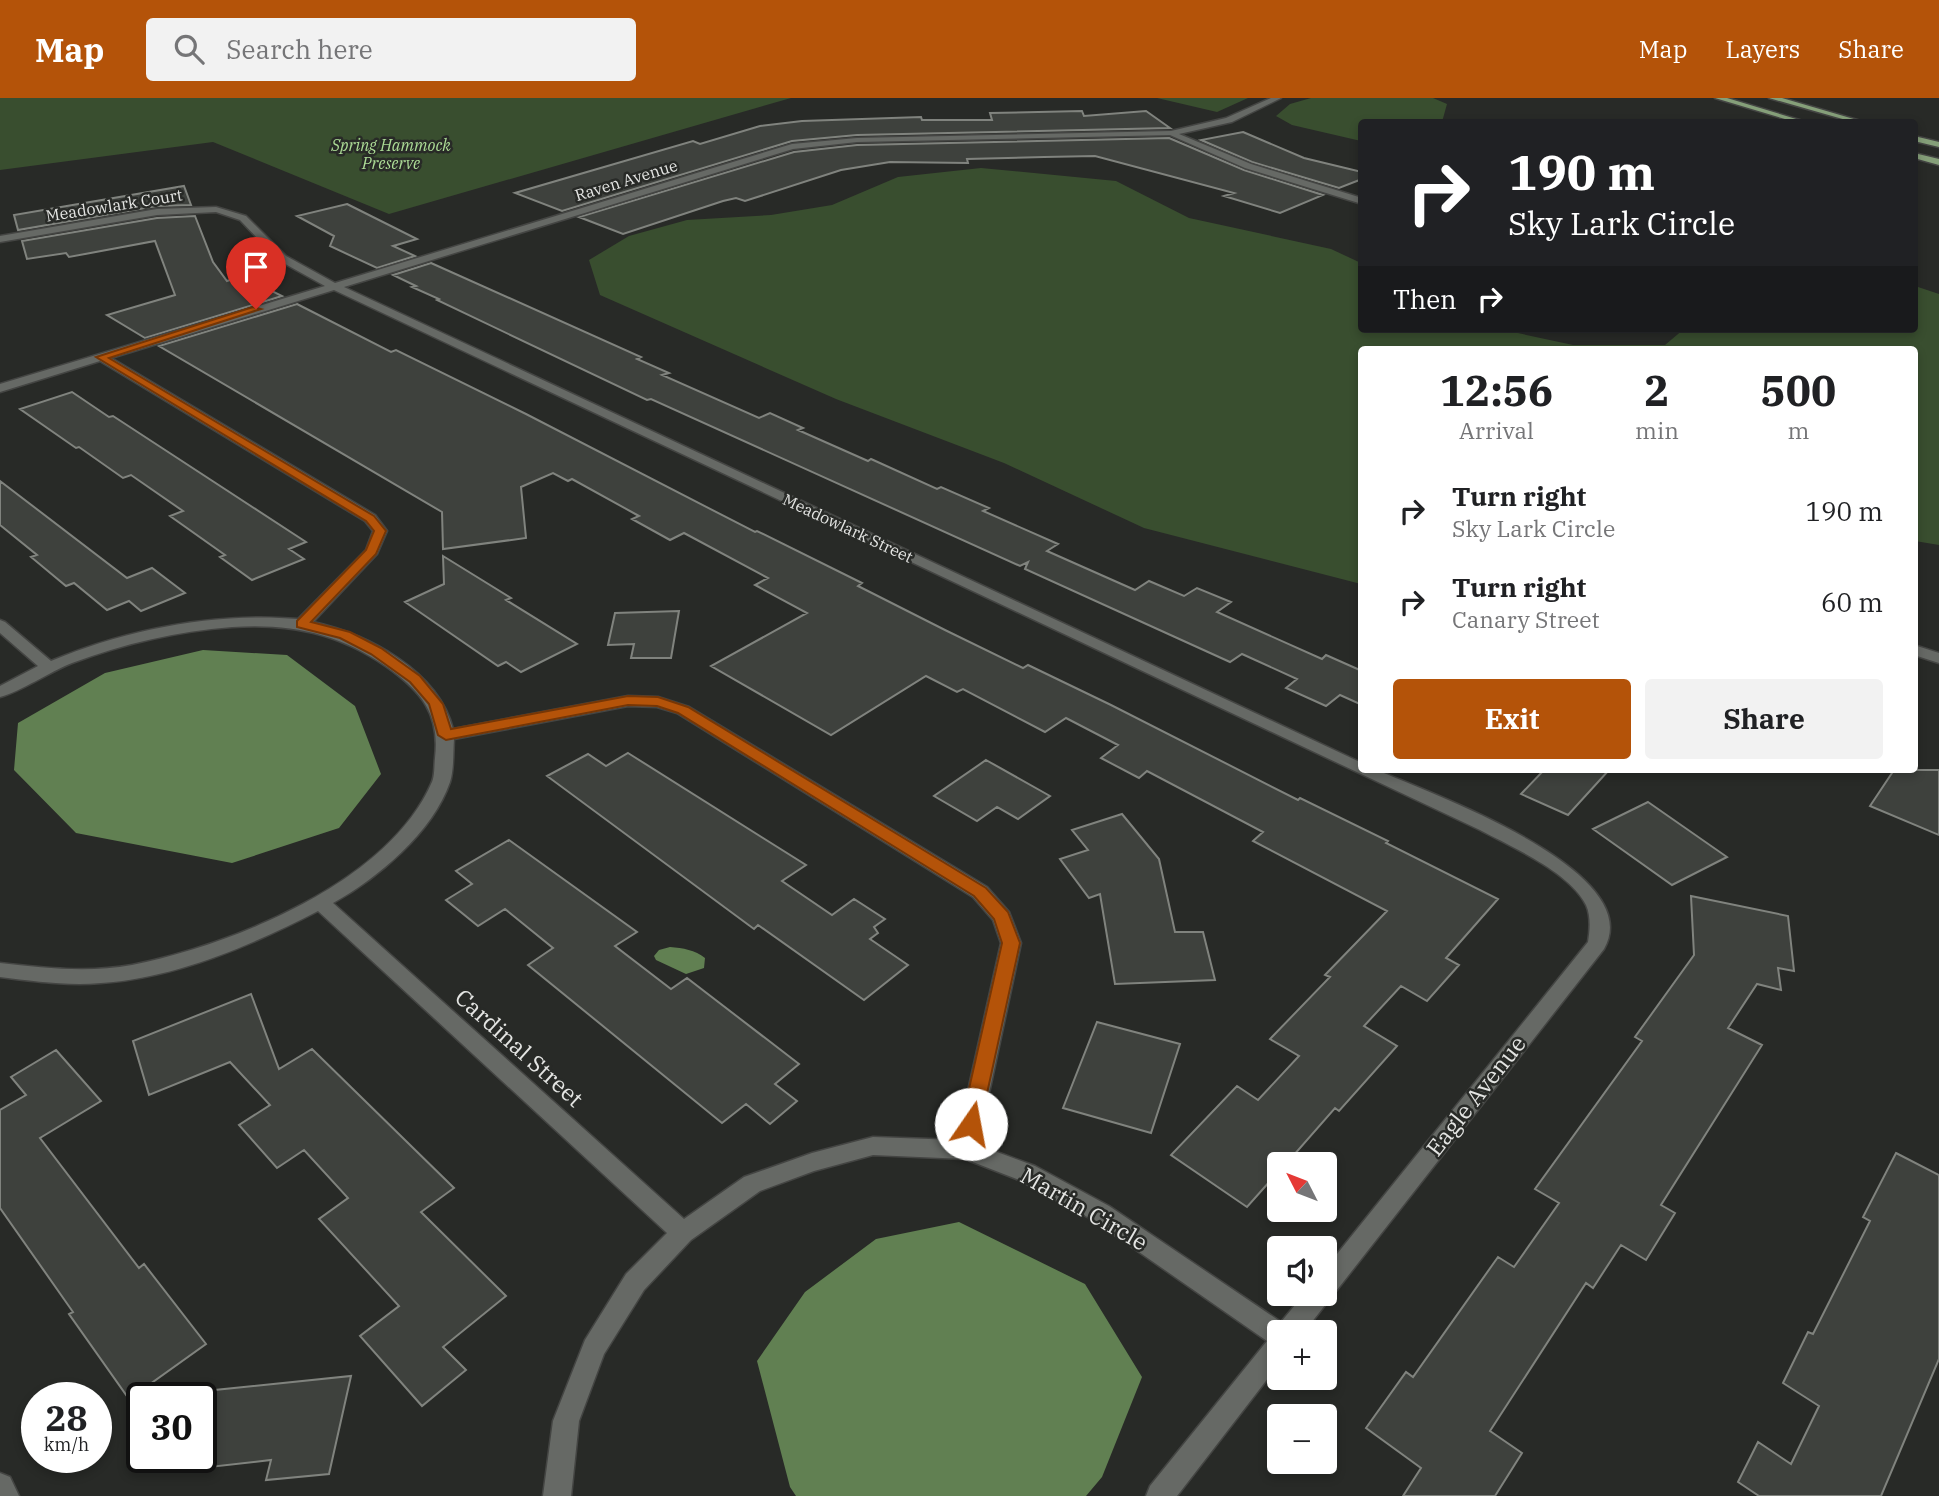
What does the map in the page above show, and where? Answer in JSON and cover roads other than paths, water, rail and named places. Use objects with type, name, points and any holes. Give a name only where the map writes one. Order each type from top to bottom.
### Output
[{"type":"main road","points":[[1719,98],[1792,119]]},
{"type":"main road","points":[[1773,98],[1849,119]]},
{"type":"main road","points":[[1765,111],[1801,119]]},
{"type":"main road","points":[[1918,139],[1939,146]]},
{"type":"main road","points":[[1918,145],[1939,146]]},
{"type":"main road","points":[[1918,156],[1939,162]]},
{"type":"street","name":"Raven Avenue","points":[[0,388],[792,147],[857,140],[1171,133],[1229,120],[1277,98]]},
{"type":"street","points":[[1171,133],[1248,166],[1358,200]]},
{"type":"street","name":"Meadowlark Court","points":[[0,240],[174,210],[218,208],[237,214],[250,223],[280,256],[334,286]]},
{"type":"street","name":"Meadowlark Street","points":[[334,286],[1358,768]]},
{"type":"street","points":[[101,357],[370,518],[380,531],[372,551],[302,624]]},
{"type":"street","points":[[0,692],[49,668],[111,646],[166,633],[257,622],[302,624],[345,635],[376,651],[415,679],[436,704],[446,735],[446,761],[435,797],[416,826],[373,868],[268,929],[204,953],[131,973],[58,977],[0,970]]},
{"type":"street","points":[[0,625],[49,668]]},
{"type":"street","points":[[1918,651],[1939,658]]},
{"type":"street","points":[[446,735],[628,701],[658,702],[683,710],[980,892],[1002,917],[1011,943],[966,1150]]},
{"type":"street","name":"Meadowlark Street","points":[[1368,773],[1537,852],[1570,875],[1591,897]]},
{"type":"street","name":"Eagle Avenue","points":[[1337,1272],[1597,944],[1601,922],[1591,897]]},
{"type":"street","name":"Cardinal Street","points":[[319,901],[683,1233]]},
{"type":"street","name":"Martin Circle","points":[[557,1496],[566,1421],[594,1348],[635,1282],[683,1233],[751,1184],[812,1162],[873,1146],[966,1150],[1027,1172],[1101,1213],[1267,1327]]},
{"type":"street","points":[[1299,1320],[1310,1306]]},
{"type":"street","points":[[1160,1496],[1267,1360]]},
{"type":"street","points":[[0,1488],[5,1496]]},
{"type":"park label","name":"Spring Hammock Preserve","points":[[391,154]]}]
